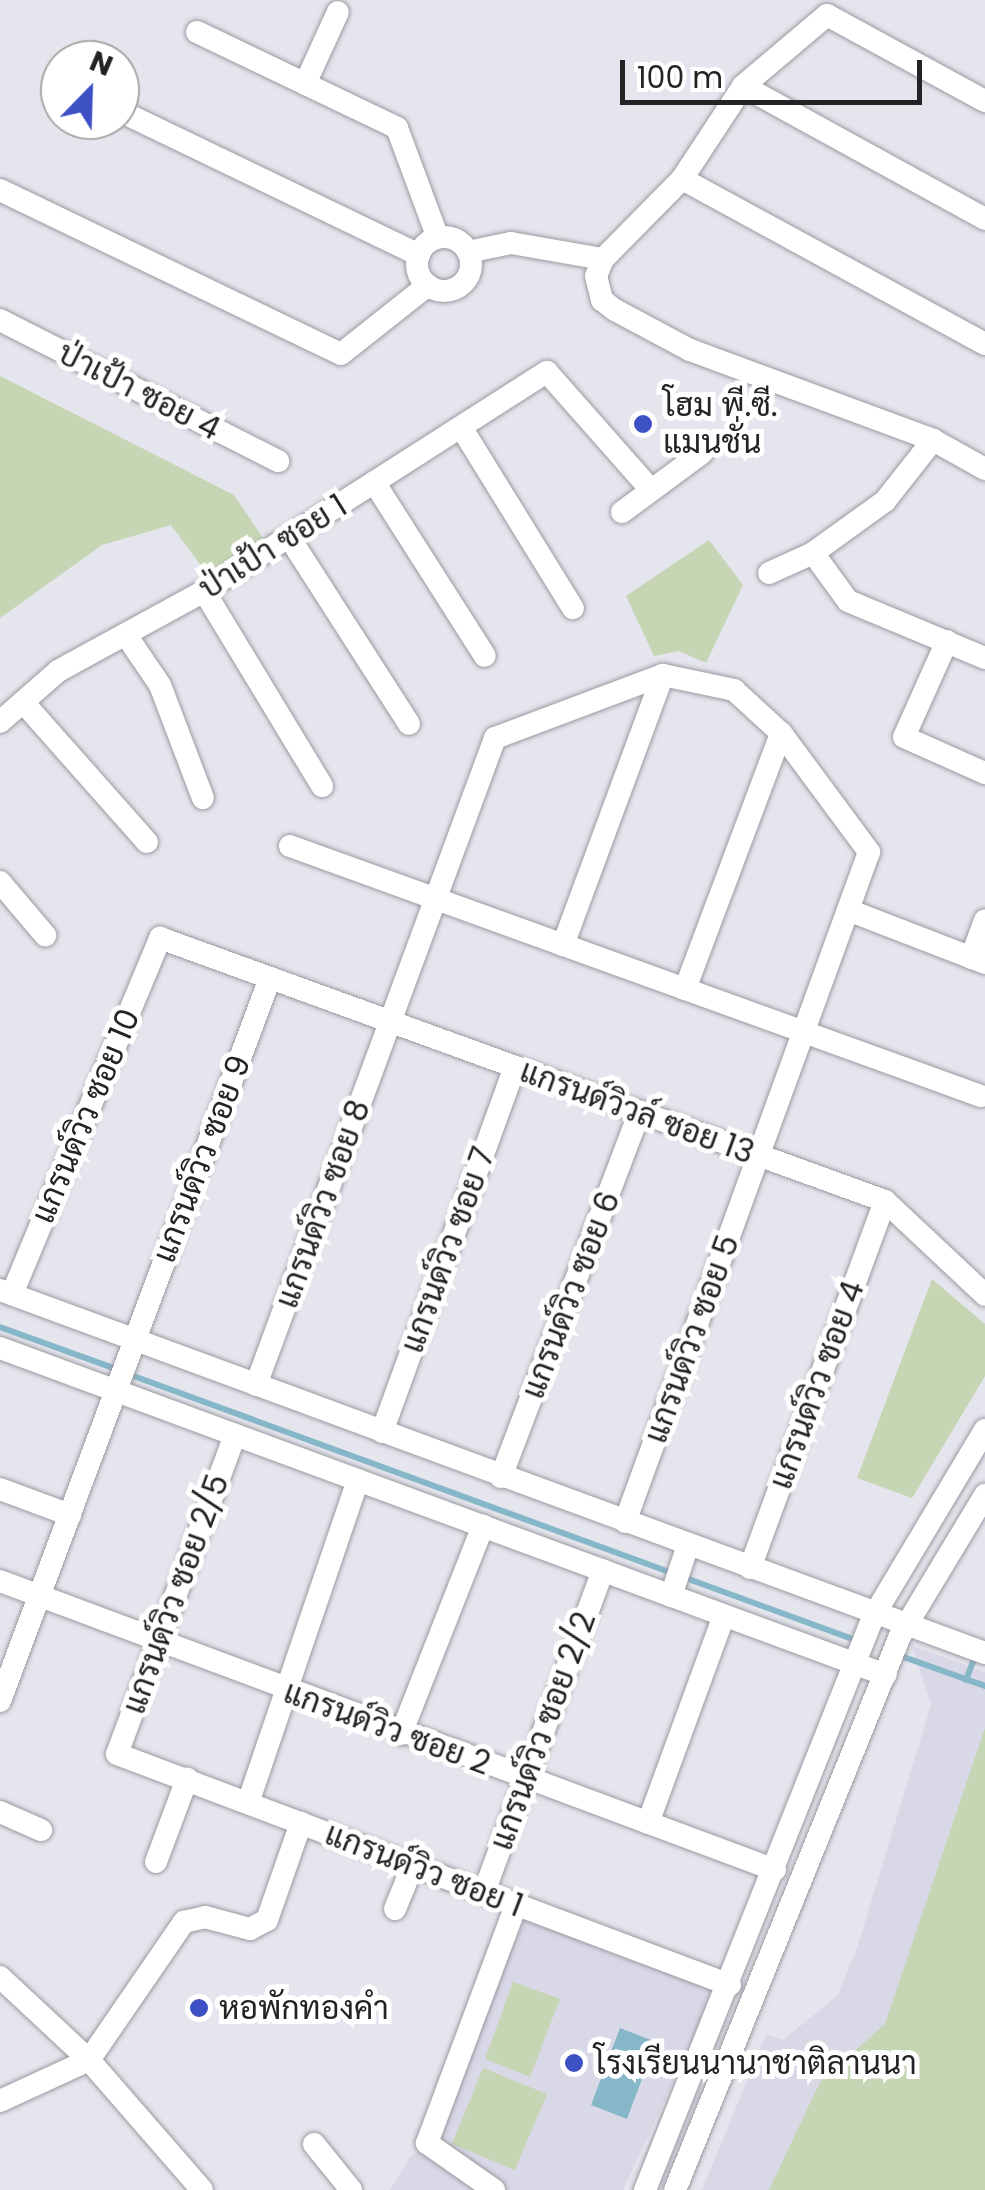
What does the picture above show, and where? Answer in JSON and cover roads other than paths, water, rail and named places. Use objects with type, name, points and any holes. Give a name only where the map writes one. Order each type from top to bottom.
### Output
[{"type":"street","points":[[305,84],[338,12]]},
{"type":"street","points":[[985,101],[827,15],[743,86],[682,179],[603,259],[596,287],[615,310],[806,397],[933,440],[985,469]]},
{"type":"street","points":[[197,32],[397,128],[438,238]]},
{"type":"street","points":[[743,86],[985,220]]},
{"type":"street","points":[[140,121],[419,254]]},
{"type":"street","points":[[682,179],[985,344]]},
{"type":"street","points":[[0,190],[341,354],[428,286]]},
{"type":"street","points":[[438,238],[456,240],[468,252],[470,270],[461,284],[445,291],[428,286],[418,272],[419,254],[438,238]]},
{"type":"street","points":[[468,252],[511,243],[603,259]]},
{"type":"street","name":"ป่าเป้า ซอย 4","points":[[0,320],[278,461]]},
{"type":"street","name":"ป่าเป้า ซอย 1","points":[[0,722],[58,671],[204,592],[547,372],[651,490]]},
{"type":"street","points":[[461,427],[572,608]]},
{"type":"street","points":[[769,573],[813,554],[886,501],[933,440]]},
{"type":"street","points":[[622,512],[702,453]]},
{"type":"street","points":[[374,482],[485,656]]},
{"type":"street","points":[[289,537],[409,724]]},
{"type":"street","points":[[813,554],[848,601],[985,658]]},
{"type":"street","points":[[204,592],[322,786]]},
{"type":"street","points":[[126,635],[160,685],[202,798]]},
{"type":"street","points":[[946,641],[904,737],[985,773]]},
{"type":"street","points":[[563,945],[662,674]]},
{"type":"street","points":[[390,1022],[495,738],[662,674],[734,690],[780,733],[685,989]]},
{"type":"street","points":[[24,702],[146,842]]},
{"type":"street","name":"แกรนด์วิว ซอย 5","points":[[625,1522],[869,852],[780,733]]},
{"type":"street","points":[[290,846],[981,1096]]},
{"type":"street","points":[[0,882],[45,935]]},
{"type":"street","points":[[848,910],[978,961],[985,920]]},
{"type":"street","name":"แกรนด์วิวล์ ซอย 13","points":[[160,938],[884,1201]]},
{"type":"street","name":"แกรนด์วิว ซอย 10","points":[[6,1292],[160,938]]},
{"type":"street","name":"แกรนด์วิว ซอย 9","points":[[0,1700],[270,978]]},
{"type":"street","name":"แกรนด์วิว ซอย 8","points":[[256,1386],[390,1022]]},
{"type":"street","name":"แกรนด์วิว ซอย 7","points":[[382,1432],[514,1067]]},
{"type":"street","name":"แกรนด์วิว ซอย 6","points":[[501,1477],[640,1112]]},
{"type":"street","points":[[884,1201],[985,1296]]},
{"type":"street","name":"แกรนด์วิว ซอย 4","points":[[750,1568],[884,1201]]},
{"type":"street","points":[[6,1292],[132,1346],[256,1386],[625,1522],[680,1569],[724,1615],[888,1671]]},
{"type":"street","points":[[0,1348],[118,1383],[235,1435],[603,1570],[750,1568],[902,1632],[977,1650]]},
{"type":"street","points":[[645,2190],[872,1621],[985,1430]]},
{"type":"street","name":"แกรนด์วิว ซอย 2/5","points":[[118,1754],[235,1435]]},
{"type":"street","points":[[248,1803],[358,1480]]},
{"type":"street","points":[[0,1489],[70,1515]]},
{"type":"street","points":[[675,2190],[902,1632],[985,1495]]},
{"type":"street","points":[[401,1734],[483,1526]]},
{"type":"street","name":"แกรนด์วิว ซอย 2/2","points":[[484,1892],[603,1570]]},
{"type":"street","name":"แกรนด์วิว ซอย 2","points":[[0,1581],[285,1691],[775,1870]]},
{"type":"street","points":[[648,1823],[724,1615]]},
{"type":"street","name":"แกรนด์วิว ซอย 1","points":[[118,1754],[730,1984]]},
{"type":"street","points":[[156,1862],[187,1780]]},
{"type":"street","points":[[0,1812],[41,1830]]},
{"type":"street","points":[[0,2100],[88,2060],[184,1922],[205,1917],[257,1927],[267,1920],[301,1822]]},
{"type":"street","points":[[396,1909],[412,1866]]},
{"type":"street","points":[[494,2190],[427,2143],[516,1905]]},
{"type":"street","points":[[0,1977],[88,2060],[202,2190]]},
{"type":"street","points":[[314,2144],[351,2190]]},
{"type":"water","points":[[620,2028],[656,2042],[627,2119],[591,2105]]},
{"type":"waterway","points":[[0,1327],[116,1369]]},
{"type":"waterway","points":[[128,1374],[858,1641]]},
{"type":"waterway","points":[[898,1655],[985,1686]]},
{"type":"waterway","points":[[966,1680],[975,1657]]},
{"type":"place","name":"โฮม พี.ซี. แมนชั่น","points":[[643,424]]},
{"type":"place","name":"หอพักทองคำ","points":[[199,2008]]},
{"type":"place","name":"โรงเรียนนานาชาติลานนา","points":[[574,2063]]}]
